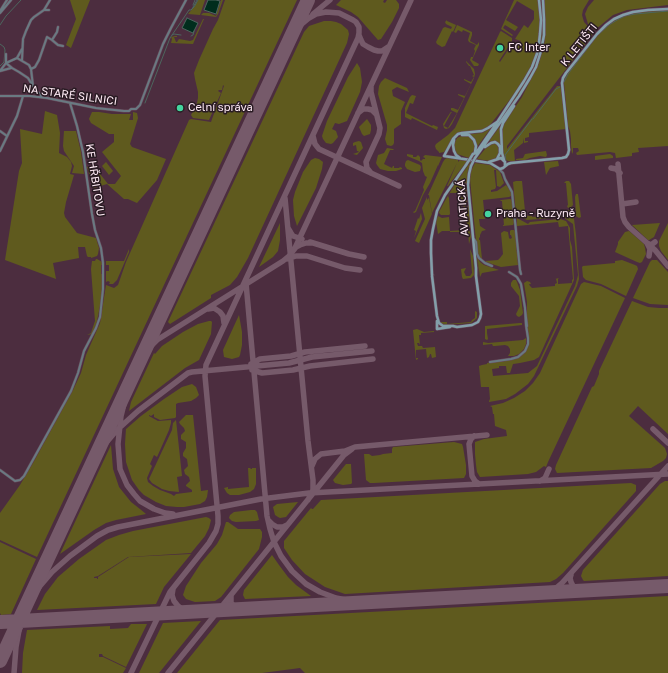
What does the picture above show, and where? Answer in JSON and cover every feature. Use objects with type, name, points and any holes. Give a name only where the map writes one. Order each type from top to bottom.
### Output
[{"type":"main road","name":"AVIATICKÁ","points":[[539,0],[541,15],[540,34],[538,51],[534,62],[524,81],[498,121],[448,190],[440,205],[433,229],[431,246],[433,283],[437,316],[441,325],[444,326],[457,327],[474,325],[481,316],[468,182],[469,174],[471,166],[533,73],[540,54],[544,30],[543,0]]},
{"type":"main road","name":"K LETIŠTI","points":[[444,156],[488,162],[501,169],[512,163],[562,158],[567,156],[569,150],[562,83],[564,74],[596,34],[614,19],[633,12],[653,9],[668,9]]},
{"type":"main road","points":[[504,166],[501,134],[502,127],[504,120],[512,110],[516,100]]},
{"type":"main road","points":[[444,156],[453,139],[458,134],[482,131],[498,121]]},
{"type":"main road","points":[[444,156],[454,140],[458,136],[465,134],[474,140],[476,149],[473,154]]},
{"type":"main road","points":[[454,140],[453,145],[456,155],[463,158]]},
{"type":"main road","points":[[480,152],[489,143],[498,144],[500,147],[500,155],[495,163],[497,168]]},
{"type":"main road","name":"K LETIŠTI","points":[[488,162],[501,158],[512,163]]},
{"type":"main road","points":[[437,316],[437,329],[457,327]]},
{"type":"street","points":[[0,12],[7,0]]},
{"type":"street","points":[[0,12],[11,0]]},
{"type":"street","points":[[22,60],[23,39],[26,30],[31,20],[44,10],[50,0]]},
{"type":"street","name":"NA STARÉ SILNICI","points":[[0,96],[47,98],[96,108],[124,111],[136,109],[142,100],[163,44],[186,0]]},
{"type":"street","points":[[44,10],[49,10]]},
{"type":"street","points":[[52,40],[58,28]]},
{"type":"street","points":[[31,69],[36,66],[47,37],[58,45],[63,46]]},
{"type":"street","points":[[0,71],[3,66],[17,58],[22,48]]},
{"type":"street","points":[[6,54],[6,64]]},
{"type":"street","points":[[17,58],[29,65],[31,69],[33,86]]},
{"type":"street","points":[[6,64],[28,78],[36,91],[47,98]]},
{"type":"street","points":[[0,71],[12,68]]},
{"type":"street","points":[[28,78],[32,75]]},
{"type":"street","points":[[40,94],[41,98]]},
{"type":"street","points":[[0,151],[17,116],[23,96]]},
{"type":"street","name":"KE HŘBITOVU","points":[[0,470],[15,481],[18,481],[23,477],[71,392],[84,351],[100,317],[103,289],[103,260],[92,214],[83,152],[70,103]]},
{"type":"street","points":[[0,131],[7,136]]},
{"type":"street","points":[[504,166],[503,173],[505,180],[512,192],[521,274]]},
{"type":"street","points":[[497,168],[503,173]]},
{"type":"street","points":[[473,238],[476,242],[479,258],[492,266]]},
{"type":"street","points":[[490,362],[518,357],[526,349],[528,344],[521,283],[516,276],[509,272]]},
{"type":"shaded area","points":[[70,0],[90,0],[71,48],[66,45],[76,19]]},
{"type":"shaded area","points":[[198,0],[205,0],[200,15],[188,14],[194,7]]},
{"type":"shaded area","points":[[208,0],[220,1],[216,14],[204,10]]},
{"type":"shaded area","points":[[221,0],[223,0],[216,17],[201,15],[203,13],[209,13],[216,16]]},
{"type":"shaded area","points":[[225,0],[297,0],[37,557],[0,540],[0,513],[20,485],[73,390],[100,323],[106,285],[114,288],[118,285],[126,262],[189,120],[211,122],[224,86],[223,85],[222,90],[218,91],[221,93],[209,120],[193,118],[191,115],[198,98],[194,73],[218,20]]},
{"type":"shaded area","points":[[341,0],[384,0],[383,2],[385,3],[387,0],[396,0],[399,4],[399,8],[381,39],[378,40],[358,17],[336,5]]},
{"type":"shaded area","points":[[514,0],[538,0],[540,24],[539,38],[535,56],[530,68],[515,93],[490,125],[478,131],[458,134],[444,152],[439,153],[435,146],[436,144],[455,128],[500,32],[501,31],[512,38],[512,41],[499,61],[500,62],[510,47],[514,48],[518,42],[520,43],[521,41],[515,39],[524,25],[528,28],[534,19],[534,11],[517,1],[506,20],[518,27],[515,31],[505,25],[503,28],[513,35],[512,36],[501,29]]},
{"type":"shaded area","points":[[540,0],[542,10],[543,33],[540,51],[535,65],[523,87],[503,117],[475,155],[522,87],[533,68],[537,58],[541,38],[542,18]]},
{"type":"shaded area","points":[[545,0],[589,0],[583,10],[582,15],[584,22],[593,34],[507,146],[507,149],[557,86],[560,86],[561,89],[566,129],[529,133],[529,137],[525,138],[525,141],[528,142],[524,143],[523,138],[523,143],[514,150],[515,161],[508,161],[503,155],[503,126],[522,97],[539,63],[545,40]]},
{"type":"shaded area","points":[[594,0],[668,0],[668,5],[627,10],[613,15],[595,30],[588,24],[585,14],[588,7]]},
{"type":"shaded area","points":[[668,10],[668,146],[638,148],[639,152],[632,153],[632,156],[616,158],[615,153],[610,152],[577,155],[576,153],[579,151],[578,148],[573,148],[572,154],[564,83],[567,73],[603,29],[614,20],[643,11]]},
{"type":"shaded area","points":[[187,18],[198,23],[193,33],[182,28]]},
{"type":"shaded area","points":[[203,19],[193,44],[171,43],[171,37],[175,36],[177,36],[174,37],[176,42],[179,39],[190,41],[193,40]]},
{"type":"shaded area","points":[[447,20],[456,25],[445,46],[442,47],[436,42],[443,28],[445,27],[451,29],[452,27],[446,24],[445,22]]},
{"type":"shaded area","points":[[324,21],[336,22],[348,30],[349,34],[347,43],[248,258],[237,277],[230,285],[211,295],[211,298],[170,324],[168,322],[304,32],[309,26]]},
{"type":"shaded area","points":[[457,25],[472,32],[470,41],[477,45],[479,42],[472,60],[479,64],[478,66],[474,66],[470,60],[471,57],[473,57],[476,45],[468,40],[470,33],[463,30],[462,32],[458,30],[456,33],[454,32]]},
{"type":"shaded area","points":[[466,61],[474,69],[475,74],[474,78],[452,124],[449,128],[446,129],[444,128],[443,124],[450,113],[452,113],[444,126],[448,128],[457,113],[451,110],[451,108],[458,110],[464,98],[458,94],[465,96],[471,84],[464,79],[471,82],[474,77],[472,76],[474,75],[470,66]]},
{"type":"shaded area","points":[[357,63],[360,68],[362,82],[360,92],[347,121],[339,124],[335,123],[332,129],[336,131],[338,137],[331,144],[326,143],[322,136],[327,121],[348,77]]},
{"type":"shaded area","points":[[385,78],[407,88],[409,92],[397,87],[392,90],[393,96],[405,102],[401,111],[401,124],[394,129],[394,143],[391,146],[387,145],[385,139],[387,125],[378,94],[379,86]]},
{"type":"shaded area","points":[[412,95],[416,96],[413,104],[410,103],[406,113],[432,126],[438,127],[437,130],[412,118],[411,120],[405,117],[405,108]]},
{"type":"shaded area","points":[[45,111],[57,115],[60,133],[59,153],[67,157],[71,162],[72,166],[70,174],[74,175],[66,202],[64,213],[65,217],[77,233],[96,238],[99,248],[97,256],[91,258],[87,256],[85,247],[78,247],[79,258],[53,263],[56,279],[5,260],[19,171],[22,163],[20,129],[42,134]]},
{"type":"shaded area","points":[[92,112],[131,114],[129,120],[133,120],[133,112],[137,113],[138,118],[130,144],[132,147],[166,159],[157,180],[137,203],[124,199],[107,184],[94,188],[87,167],[93,165],[108,184],[115,184],[121,176],[102,152],[114,142],[114,134],[109,134],[91,123],[89,119]]},
{"type":"shaded area","points":[[367,119],[371,125],[371,130],[370,134],[364,136],[359,127]]},
{"type":"shaded area","points":[[501,125],[500,145],[496,142],[489,141]]},
{"type":"shaded area","points":[[491,128],[477,147],[475,139],[469,134],[482,133]]},
{"type":"shaded area","points":[[64,131],[76,131],[84,174],[72,173],[74,166],[64,151],[63,146]]},
{"type":"shaded area","points":[[463,135],[469,136],[475,145],[469,158],[457,154],[455,151],[454,144],[457,138]]},
{"type":"shaded area","points":[[361,142],[363,148],[357,155],[353,154],[359,152],[357,151],[356,145],[353,146],[353,143]]},
{"type":"shaded area","points":[[494,143],[498,147],[499,153],[497,157],[490,161],[477,159],[489,144]]},
{"type":"shaded area","points":[[387,148],[394,150],[390,150],[384,164],[392,168],[394,166],[394,168],[400,167],[402,169],[388,171],[380,169],[377,165],[378,155],[384,153]]},
{"type":"shaded area","points":[[546,151],[546,157],[540,156],[525,160],[516,160],[523,158],[525,154]]},
{"type":"shaded area","points":[[407,154],[413,155],[413,157],[418,155],[421,161],[425,159],[423,157],[425,155],[442,157],[416,212],[414,213],[413,212],[415,211],[424,190],[423,187],[427,177],[423,171],[422,163],[407,156]]},
{"type":"shaded area","points":[[610,154],[613,158],[595,160],[595,156]]},
{"type":"shaded area","points":[[315,158],[323,162],[322,169],[316,188],[297,226],[294,216],[293,200],[295,192],[303,172],[311,160]]},
{"type":"shaded area","points":[[447,158],[458,159],[458,162],[460,160],[467,161],[447,186],[457,163],[432,213],[428,195],[443,162]]},
{"type":"shaded area","points":[[408,160],[420,165],[420,171],[415,172],[407,169],[405,164]]},
{"type":"shaded area","points":[[472,160],[468,170],[467,184],[462,180],[457,181]]},
{"type":"shaded area","points":[[558,161],[559,166],[550,168],[546,175],[544,162]]},
{"type":"shaded area","points":[[106,162],[113,171],[109,175],[102,166]]},
{"type":"shaded area","points":[[475,163],[490,165],[500,172],[504,183],[500,187],[497,186],[496,170],[494,170],[496,187],[495,189],[491,190],[491,192],[497,191],[506,185],[511,191],[511,196],[509,197],[483,200],[485,219],[479,219],[480,226],[486,230],[482,231],[479,238],[482,259],[479,257],[477,251],[470,179],[471,171]]},
{"type":"shaded area","points":[[522,181],[525,213],[528,216],[558,215],[566,210],[573,211],[579,279],[534,376],[528,384],[515,394],[506,399],[489,402],[489,387],[481,387],[479,366],[519,357],[528,346],[527,302],[524,283],[527,281],[530,282],[531,284],[529,284],[532,288],[555,286],[557,283],[555,279],[559,278],[558,284],[572,283],[573,279],[568,226],[559,227],[558,222],[517,226],[517,218],[528,224],[530,222],[560,219],[566,221],[570,228],[574,280],[539,357],[534,360],[513,364],[510,373],[507,373],[506,366],[499,366],[499,368],[492,369],[493,376],[528,373],[537,366],[575,286],[578,275],[573,224],[563,217],[527,220],[516,214],[513,182]]},
{"type":"shaded area","points":[[569,181],[571,184],[573,205],[568,208],[566,183],[564,183]]},
{"type":"shaded area","points":[[459,182],[466,186],[466,205],[464,208],[460,196],[456,193],[450,193],[448,196],[450,214],[441,215],[439,212],[446,199],[455,184]]},
{"type":"shaded area","points":[[576,194],[578,194],[581,217],[579,218],[576,216]]},
{"type":"shaded area","points":[[427,197],[427,200],[429,198],[432,214],[419,243],[415,241],[425,219],[422,208]]},
{"type":"shaded area","points":[[512,200],[514,223],[513,225],[503,226],[502,201],[500,201]]},
{"type":"shaded area","points":[[469,205],[471,229],[465,221],[464,212]]},
{"type":"shaded area","points":[[421,213],[422,219],[414,238],[416,231],[414,230]]},
{"type":"shaded area","points":[[438,216],[442,218],[449,217],[450,231],[442,231],[438,234],[436,221]]},
{"type":"shaded area","points":[[280,223],[280,240],[278,251],[273,257],[259,267]]},
{"type":"shaded area","points":[[660,223],[654,237],[649,240],[632,225]]},
{"type":"shaded area","points":[[668,223],[668,260],[661,251],[659,241]]},
{"type":"shaded area","points":[[465,226],[470,232],[471,237],[469,244],[468,232],[450,232],[464,230]]},
{"type":"shaded area","points":[[511,230],[515,231],[518,265],[501,267],[486,262],[498,260],[500,258],[503,254],[501,233],[504,231],[508,232],[510,239],[512,238],[510,235]]},
{"type":"shaded area","points":[[629,231],[644,244],[646,254],[640,263],[615,252],[618,242],[625,232]]},
{"type":"shaded area","points":[[129,249],[117,280],[113,284],[109,284],[110,282],[106,282],[106,271],[109,271],[109,265],[106,265],[106,261],[124,261]]},
{"type":"shaded area","points":[[470,249],[473,256],[474,275],[471,278],[463,279],[461,269],[466,268],[464,272],[466,276],[470,276],[472,273]]},
{"type":"shaded area","points":[[477,257],[484,265],[499,270],[482,273],[480,277],[478,262],[479,278]]},
{"type":"shaded area","points":[[96,259],[102,262],[102,296],[96,326],[92,334],[87,335],[91,333],[95,321],[91,269],[92,261],[95,261]]},
{"type":"shaded area","points":[[622,260],[637,266],[638,269],[626,296],[601,284],[586,280],[583,277],[583,266],[615,263],[615,261]]},
{"type":"shaded area","points":[[652,260],[657,260],[668,272],[668,305],[650,304],[633,298]]},
{"type":"shaded area","points":[[513,280],[516,280],[520,290],[523,313],[519,317],[516,314],[520,306],[519,296],[511,286]]},
{"type":"shaded area","points":[[584,282],[601,286],[625,298],[546,467],[544,466],[536,472],[528,474],[480,477],[477,472],[476,465],[475,442],[484,439],[507,436],[506,430],[495,426],[494,414],[492,407],[490,406],[503,403],[514,398],[525,391],[533,383],[540,373],[581,284]]},
{"type":"shaded area","points":[[632,301],[648,307],[668,308],[668,434],[638,406],[629,416],[665,448],[667,454],[666,458],[651,468],[557,473],[555,469],[556,465],[592,387],[594,386],[599,371]]},
{"type":"shaded area","points":[[475,311],[477,312],[477,318],[471,323],[445,325],[439,322],[447,322],[447,324],[471,322],[475,318]]},
{"type":"shaded area","points":[[239,315],[242,332],[240,355],[239,357],[232,359],[224,357],[223,350]]},
{"type":"shaded area","points":[[209,321],[212,322],[211,334],[199,360],[185,368],[129,411],[131,402],[154,353],[155,354],[162,346],[183,332],[198,324]]},
{"type":"shaded area","points":[[522,323],[522,325],[487,329],[488,339],[485,339],[485,326]]},
{"type":"shaded area","points":[[417,329],[424,332],[434,331],[421,333],[421,335],[419,335],[420,345],[417,343],[418,346],[422,346],[423,348],[435,347],[436,357],[432,358],[430,354],[427,358],[426,349],[416,350],[416,358],[418,359],[416,360],[413,330]]},
{"type":"shaded area","points":[[526,338],[524,349],[519,354],[514,356],[508,356],[510,349],[508,346],[493,346],[492,344],[483,345],[483,342],[488,343],[523,340]]},
{"type":"shaded area","points":[[192,384],[196,387],[199,395],[191,401],[176,404],[175,418],[160,420],[154,417],[154,414],[151,416],[149,415],[158,421],[171,420],[171,423],[157,457],[154,455],[150,464],[152,466],[147,478],[148,482],[153,486],[174,496],[176,494],[192,492],[192,490],[186,486],[190,481],[184,470],[188,466],[187,459],[183,456],[186,448],[186,442],[181,439],[181,435],[185,431],[179,422],[186,415],[193,415],[201,491],[208,490],[207,497],[205,501],[200,504],[184,507],[166,506],[144,495],[132,480],[126,462],[126,429],[164,399],[182,387]]},
{"type":"shaded area","points":[[176,420],[182,476],[177,477],[179,492],[162,489],[152,483],[149,479],[172,430],[173,423]]},
{"type":"shaded area","points":[[454,442],[462,444],[463,447],[466,465],[466,474],[464,478],[374,483],[370,483],[366,480],[364,454],[369,454],[372,456],[392,453],[393,447]]},
{"type":"shaded area","points":[[111,445],[113,469],[119,487],[131,502],[146,514],[106,523],[60,554]]},
{"type":"shaded area","points":[[346,464],[351,464],[352,483],[343,485],[335,483],[333,480]]},
{"type":"shaded area","points":[[248,468],[256,468],[256,484],[254,489],[250,492],[239,495],[230,495],[227,493],[224,488],[249,487]]},
{"type":"shaded area","points":[[668,481],[668,576],[584,581],[581,576],[583,570],[660,484]]},
{"type":"shaded area","points":[[631,483],[636,485],[636,491],[563,573],[550,582],[345,594],[325,587],[305,574],[292,560],[284,548],[284,541],[311,508],[313,509],[321,500]]},
{"type":"shaded area","points":[[298,502],[286,517],[280,518],[275,515],[273,507],[277,504]]},
{"type":"shaded area","points":[[255,510],[257,512],[259,520],[236,522],[229,518],[234,512]]},
{"type":"shaded area","points":[[206,517],[211,520],[209,528],[205,536],[191,553],[128,557],[94,577],[98,579],[98,577],[129,557],[191,554],[164,587],[156,604],[37,610],[45,594],[58,577],[79,559],[106,540],[133,531]]},
{"type":"shaded area","points":[[226,522],[238,529],[260,529],[262,532],[262,537],[259,549],[221,597],[215,601],[195,602],[186,599],[183,595],[186,586],[201,563],[217,544],[222,535]]},
{"type":"shaded area","points":[[0,542],[36,559],[11,614],[1,615],[0,613]]},
{"type":"shaded area","points":[[272,555],[288,577],[311,596],[245,599],[243,595],[244,590]]},
{"type":"shaded area","points":[[668,596],[668,673],[305,673],[300,668],[262,673],[177,673],[220,620]]},
{"type":"shaded area","points":[[201,621],[159,673],[139,673],[163,623]]},
{"type":"shaded area","points":[[131,624],[147,624],[126,667],[103,656],[102,654],[99,654],[99,657],[103,657],[126,668],[123,673],[22,673],[23,653],[27,630],[110,626],[110,629],[128,628]]},
{"type":"waterway","points":[[0,25],[21,0]]},
{"type":"waterway","points":[[193,5],[195,0]]},
{"type":"waterway","points":[[192,9],[197,0]]},
{"type":"waterway","points":[[145,103],[170,38],[189,10],[194,7],[198,0]]},
{"type":"waterway","points":[[598,35],[609,25],[625,16],[668,11]]},
{"type":"waterway","points":[[191,36],[193,35],[194,31]]},
{"type":"waterway","points":[[172,35],[181,35]]},
{"type":"waterway","points":[[564,82],[568,74],[597,36]]},
{"type":"waterway","points":[[0,44],[5,50],[4,62],[0,66]]},
{"type":"waterway","points":[[533,119],[556,89],[560,87]]},
{"type":"waterway","points":[[506,161],[505,155],[532,119]]},
{"type":"taxiway","points":[[313,14],[330,0]]},
{"type":"taxiway","points":[[295,248],[411,0]]},
{"type":"taxiway","points":[[131,673],[170,592],[209,543],[216,531],[218,516],[205,376],[206,365],[358,38],[359,27],[356,22],[339,13],[326,12],[316,14],[296,29],[285,51]]},
{"type":"taxiway","points":[[359,35],[363,44],[374,50],[382,51],[388,47]]},
{"type":"taxiway","points":[[371,87],[380,128],[379,134],[366,162],[367,168],[371,173]]},
{"type":"taxiway","points":[[358,113],[363,109],[368,109],[372,110],[376,114]]},
{"type":"taxiway","points":[[313,136],[315,144],[319,149],[399,186]]},
{"type":"taxiway","points":[[618,164],[623,217],[625,222],[655,250],[668,266]]},
{"type":"taxiway","points":[[611,168],[616,169],[620,173]]},
{"type":"taxiway","points":[[285,198],[313,480],[313,490],[308,500]]},
{"type":"taxiway","points":[[622,204],[636,202]]},
{"type":"taxiway","points":[[288,228],[293,236],[302,239]]},
{"type":"taxiway","points":[[310,242],[364,257]]},
{"type":"taxiway","points":[[649,256],[650,249],[647,243],[651,245],[655,242]]},
{"type":"taxiway","points":[[173,514],[154,509],[140,501],[127,485],[120,469],[118,444],[121,416],[128,388],[139,363],[147,350],[157,340],[283,261],[296,247],[306,243],[312,243]]},
{"type":"taxiway","points":[[287,259],[296,256],[307,256],[345,268],[360,270]]},
{"type":"taxiway","points":[[246,283],[267,516],[274,542],[281,556],[292,571],[306,584],[320,592],[336,598],[351,601],[387,601]]},
{"type":"taxiway","points":[[208,309],[214,308],[220,312],[223,316],[224,323]]},
{"type":"taxiway","points":[[251,364],[260,359],[291,356],[305,352],[365,346]]},
{"type":"taxiway","points":[[78,492],[105,444],[117,430],[138,411],[188,373],[289,363],[312,357],[372,351]]},
{"type":"taxiway","points":[[252,370],[262,373],[373,359]]},
{"type":"taxiway","points":[[653,429],[668,443]]},
{"type":"taxiway","points":[[312,466],[315,459],[321,454],[345,451],[355,447],[487,435]]},
{"type":"taxiway","points":[[474,436],[469,444],[472,476],[479,484]]},
{"type":"taxiway","points":[[168,673],[344,455],[352,449]]},
{"type":"taxiway","points":[[520,594],[547,592],[556,588],[562,583],[668,466]]},
{"type":"taxiway","points":[[540,481],[545,478],[549,469]]},
{"type":"taxiway","points":[[12,637],[22,614],[31,599],[52,572],[70,556],[97,536],[118,527],[261,499],[309,493],[668,474]]},
{"type":"taxiway","points":[[269,521],[277,527],[287,525]]},
{"type":"taxiway","points":[[571,575],[571,582],[576,589],[598,590]]},
{"type":"taxiway","points":[[32,592],[39,578]]},
{"type":"taxiway","points":[[173,589],[172,595],[174,601],[183,610],[212,610],[220,607]]},
{"type":"taxiway","points":[[231,596],[231,603],[237,608],[260,608]]},
{"type":"taxiway","points":[[14,673],[16,647],[20,625]]},
{"type":"runway","points":[[0,661],[308,0]]},
{"type":"runway","points":[[1,622],[668,586]]},
{"type":"place","name":"FC Inter","points":[[500,48]]},
{"type":"place","name":"Celní správa","points":[[180,108]]},
{"type":"place","name":"Praha - Ruzyně","points":[[488,214]]}]
